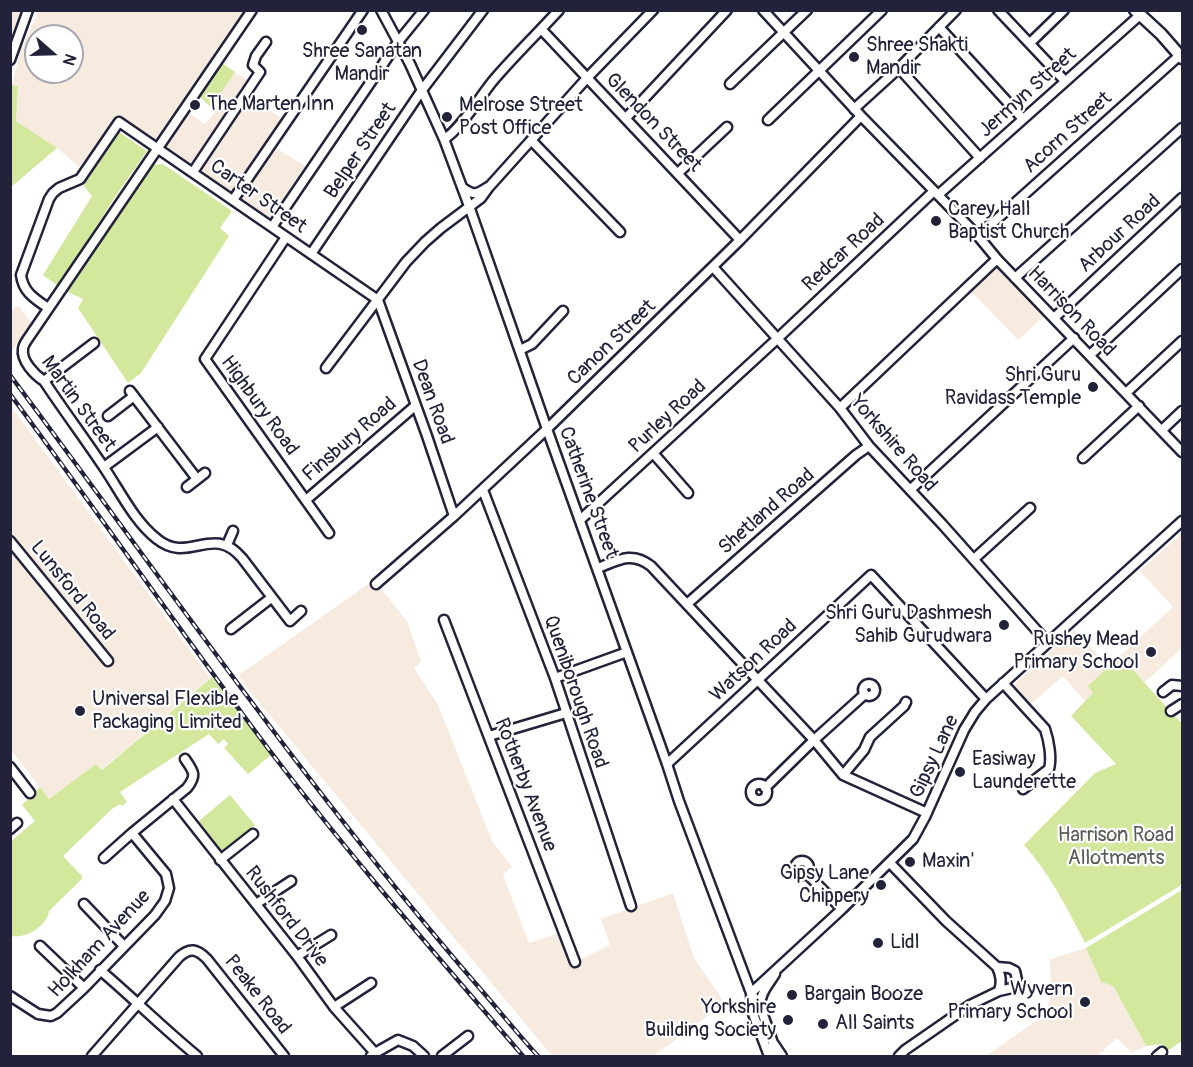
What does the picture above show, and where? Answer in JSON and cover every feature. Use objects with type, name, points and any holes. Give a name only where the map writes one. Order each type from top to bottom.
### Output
[{"type":"main road","points":[[1138,13],[1181,56]]},
{"type":"street","points":[[10,60],[28,10]]},
{"type":"street","name":"Martin Street","points":[[227,545],[209,543],[195,547],[174,547],[159,541],[142,525],[44,381],[33,374],[22,350],[48,308],[252,10]]},
{"type":"street","points":[[233,200],[363,10]]},
{"type":"street","name":"Catherine Street","points":[[381,10],[444,139],[679,801],[751,993]]},
{"type":"street","points":[[272,227],[398,42],[424,10]]},
{"type":"street","name":"Belper Street","points":[[311,254],[422,90],[483,10]]},
{"type":"street","points":[[444,139],[456,129],[493,81],[560,10]]},
{"type":"street","points":[[326,369],[406,262],[425,242],[481,198],[587,78],[653,10]]},
{"type":"street","points":[[626,118],[727,10]]},
{"type":"street","name":"Harrison Road","points":[[763,10],[861,116],[1182,452]]},
{"type":"street","points":[[730,84],[807,10]]},
{"type":"street","points":[[768,120],[882,10]]},
{"type":"street","points":[[854,108],[899,68],[956,10]]},
{"type":"street","points":[[998,10],[1065,81]]},
{"type":"street","points":[[1030,43],[1064,10]]},
{"type":"street","name":"Jermyn Street","points":[[936,193],[980,158],[1138,13]]},
{"type":"street","points":[[939,27],[1023,119]]},
{"type":"street","name":"Glendon Street","points":[[542,30],[740,240]]},
{"type":"street","points":[[193,172],[260,72],[254,65],[256,56],[266,42]]},
{"type":"street","name":"Acorn Street","points":[[978,237],[1181,56]]},
{"type":"street","points":[[899,68],[980,158]]},
{"type":"street","name":"Canon Street","points":[[376,584],[483,490],[547,429],[713,267],[861,116]]},
{"type":"street","name":"Carter Street","points":[[48,308],[28,294],[21,275],[46,206],[53,193],[59,188],[80,179],[119,122],[378,300]]},
{"type":"street","points":[[678,173],[727,127]]},
{"type":"street","points":[[1015,278],[1182,129]]},
{"type":"street","points":[[531,140],[620,232]]},
{"type":"street","points":[[462,188],[475,194],[489,187]]},
{"type":"street","name":"Redcar Road","points":[[777,339],[936,193]]},
{"type":"street","name":"Arbour Road","points":[[1054,318],[1182,198]]},
{"type":"street","name":"Highbury Road","points":[[286,237],[205,359],[329,533]]},
{"type":"street","points":[[840,408],[997,259]]},
{"type":"street","name":"Yorkshire Road","points":[[713,267],[840,408],[869,446],[1048,643]]},
{"type":"street","points":[[1090,355],[1182,269]]},
{"type":"street","name":"Dean Road","points":[[378,300],[454,516]]},
{"type":"street","points":[[520,350],[532,344],[563,312]]},
{"type":"street","points":[[910,490],[1074,338]]},
{"type":"street","name":"Purley Road","points":[[580,520],[777,339]]},
{"type":"street","points":[[1126,393],[1182,340]]},
{"type":"street","points":[[44,381],[94,343]]},
{"type":"street","points":[[108,416],[132,394],[196,479]]},
{"type":"street","name":"Finsbury Road","points":[[306,500],[416,406]]},
{"type":"street","points":[[1083,458],[1139,406]]},
{"type":"street","points":[[1162,430],[1182,411]]},
{"type":"street","points":[[104,467],[158,427]]},
{"type":"street","name":"Shetland Road","points":[[687,604],[869,446]]},
{"type":"street","points":[[653,453],[688,493]]},
{"type":"street","points":[[187,487],[205,473]]},
{"type":"street","name":"Queniborough Road","points":[[483,490],[555,678],[631,906]]},
{"type":"street","points":[[974,560],[1030,508]]},
{"type":"street","name":"Gipsy Lane","points":[[751,993],[842,909],[913,839],[964,730],[986,699],[1182,521]]},
{"type":"street","points":[[233,531],[227,545],[235,550],[290,621],[301,611]]},
{"type":"street","name":"Lunsford Road","points":[[10,541],[108,661]]},
{"type":"street","points":[[598,568],[630,557],[645,561],[814,740],[843,775],[927,813]]},
{"type":"street","name":"Watson Road","points":[[667,764],[871,574],[986,699]]},
{"type":"street","points":[[231,628],[271,598]]},
{"type":"street","name":"Rotherby Avenue","points":[[444,620],[575,962]]},
{"type":"street","points":[[555,678],[627,652]]},
{"type":"street","points":[[1004,683],[1045,729],[1048,737],[1049,770],[1023,789]]},
{"type":"street","points":[[1163,692],[1172,685],[1182,686]]},
{"type":"street","points":[[765,788],[865,694]]},
{"type":"street","points":[[843,775],[864,750],[870,737],[906,702]]},
{"type":"street","points":[[1171,711],[1182,704]]},
{"type":"street","points":[[489,736],[566,713]]},
{"type":"street","points":[[104,858],[187,788],[194,779],[193,771],[185,759]]},
{"type":"street","points":[[10,767],[30,792]]},
{"type":"street","name":"Rushford Drive","points":[[173,799],[373,1055]]},
{"type":"street","name":"Holkham Avenue","points":[[10,996],[38,1014],[51,1016],[57,1013],[84,988],[165,901],[169,888],[166,874],[132,833]]},
{"type":"street","points":[[220,860],[253,834]]},
{"type":"street","points":[[890,863],[946,921],[997,967],[1002,983],[999,991]]},
{"type":"street","points":[[807,874],[842,909]]},
{"type":"street","points":[[256,904],[291,881]]},
{"type":"street","points":[[84,904],[124,946]]},
{"type":"street","points":[[297,956],[331,935]]},
{"type":"street","points":[[40,946],[84,988]]},
{"type":"street","name":"Peake Road","points":[[138,1002],[185,951],[191,950],[203,955],[284,1056]]},
{"type":"street","name":"Gipsy Lane","points":[[760,1006],[761,994],[781,966]]},
{"type":"street","points":[[899,1056],[970,1005],[999,991],[1012,988],[1017,980],[1015,971],[997,967]]},
{"type":"street","points":[[100,970],[197,1056]]},
{"type":"street","points":[[742,970],[751,976],[767,977]]},
{"type":"street","points":[[334,1007],[372,983]]},
{"type":"street","points":[[751,993],[760,1006],[773,1043],[782,1056]]},
{"type":"street","points":[[751,993],[752,1011],[771,1056]]},
{"type":"street","points":[[92,1056],[138,1002]]},
{"type":"street","points":[[442,1056],[468,1036]]},
{"type":"street","points":[[373,1055],[398,1040],[413,1046],[424,1056]]},
{"type":"street","points":[[771,1056],[773,1043]]},
{"type":"shaded area","points":[[11,11],[24,11],[11,39]]},
{"type":"shaded area","points":[[39,11],[245,11],[155,141],[117,115],[86,161],[84,160],[81,165],[82,169],[57,148],[16,121],[18,86],[12,85],[24,43],[24,84],[84,84],[84,24],[33,24]]},
{"type":"shaded area","points":[[235,72],[251,83],[193,170],[160,149],[185,111],[205,124],[215,112],[211,108]]},
{"type":"shaded area","points":[[247,95],[281,118],[230,194],[195,171]]},
{"type":"shaded area","points":[[276,148],[305,166],[270,217],[266,219],[243,203],[242,197]]},
{"type":"shaded area","points":[[999,267],[1045,315],[1018,340],[971,291],[995,268]]},
{"type":"shaded area","points":[[17,306],[21,308],[25,317],[33,322],[11,352],[11,311]]},
{"type":"shaded area","points":[[10,405],[210,678],[101,770],[96,764],[49,799],[11,750]]},
{"type":"shaded area","name":"Rushey Mead Primary School","points":[[1182,533],[1182,648],[1144,683],[1182,724],[1071,716],[1085,701],[1063,676],[1030,705],[1015,684],[1074,630],[1109,666],[1173,607],[1140,571]]},
{"type":"shaded area","points":[[374,580],[407,621],[421,662],[414,668],[438,705],[492,841],[512,867],[503,875],[529,943],[560,933],[573,963],[610,945],[601,919],[673,893],[694,958],[725,1003],[654,1056],[552,1056],[244,684],[239,675]]},
{"type":"shaded area","name":"Wyvern Primary School","points":[[1086,948],[1101,982],[1115,989],[1146,1046],[1132,1053],[1117,1038],[1097,1056],[986,1056],[1047,1013],[1051,991],[1050,959]]},
{"type":"green space","points":[[219,61],[235,72],[211,108],[197,93]]},
{"type":"green space","points":[[12,85],[18,86],[16,121],[57,148],[11,187],[11,191],[10,112]]},
{"type":"green space","points":[[119,132],[147,151],[58,286],[43,275],[92,196],[83,185]]},
{"type":"green space","points":[[163,164],[232,211],[220,228],[229,236],[141,373],[128,383],[78,308],[83,299],[66,291],[150,165]]},
{"type":"green space","name":"Harrison Road Allotments","points":[[1120,656],[1182,724],[1182,882],[1180,886],[1085,943],[1065,904],[1024,845],[1095,773],[1116,764],[1071,716],[1093,693],[1088,686]]},
{"type":"green space","points":[[212,677],[271,755],[248,774],[224,748],[228,744],[224,739],[218,744],[209,734],[120,792],[127,802],[112,809],[63,856],[82,876],[82,879],[49,911],[40,926],[29,933],[11,936],[11,841],[35,821],[22,805],[40,787],[49,799],[96,764],[102,770]]},
{"type":"green space","points":[[230,795],[255,825],[224,850],[214,849],[194,825]]},
{"type":"green space","points":[[1182,890],[1182,1041],[1167,1051],[1161,1044],[1146,1046],[1115,989],[1101,982],[1086,948]]},
{"type":"railway","points":[[10,375],[354,836],[414,911],[538,1056]]},
{"type":"railway","points":[[10,394],[290,776],[388,898],[523,1056]]},
{"type":"place","name":"Shree Sanatan Mandir","points":[[362,30]]},
{"type":"place","name":"Shree Shakti Mandir","points":[[854,57]]},
{"type":"place","name":"The Marten Inn","points":[[195,105]]},
{"type":"place","name":"Melrose Street Post Office","points":[[447,117]]},
{"type":"place","name":"Carey Hall Baptist Church","points":[[936,221]]},
{"type":"place","name":"Shri Guru Ravidass Temple","points":[[1093,387]]},
{"type":"place","name":"Shri Guru Dashmesh Sahib Gurudwara","points":[[1004,625]]},
{"type":"place","name":"Rushey Mead Primary School","points":[[1151,652]]},
{"type":"place","name":"Universal Flexible Packaging Limited","points":[[80,711]]},
{"type":"place","name":"Easiway Launderette","points":[[960,772]]},
{"type":"place","name":"Maxin'","points":[[910,862]]},
{"type":"place","name":"Gipsy Lane Chippery","points":[[881,885]]},
{"type":"place","name":"Lidl","points":[[878,943]]},
{"type":"place","name":"Bargain Booze","points":[[792,995]]},
{"type":"place","name":"Wyvern Primary School","points":[[1085,1002]]},
{"type":"place","name":"Yorkshire Building Society","points":[[788,1020]]},
{"type":"place","name":"All Saints","points":[[823,1024]]}]
